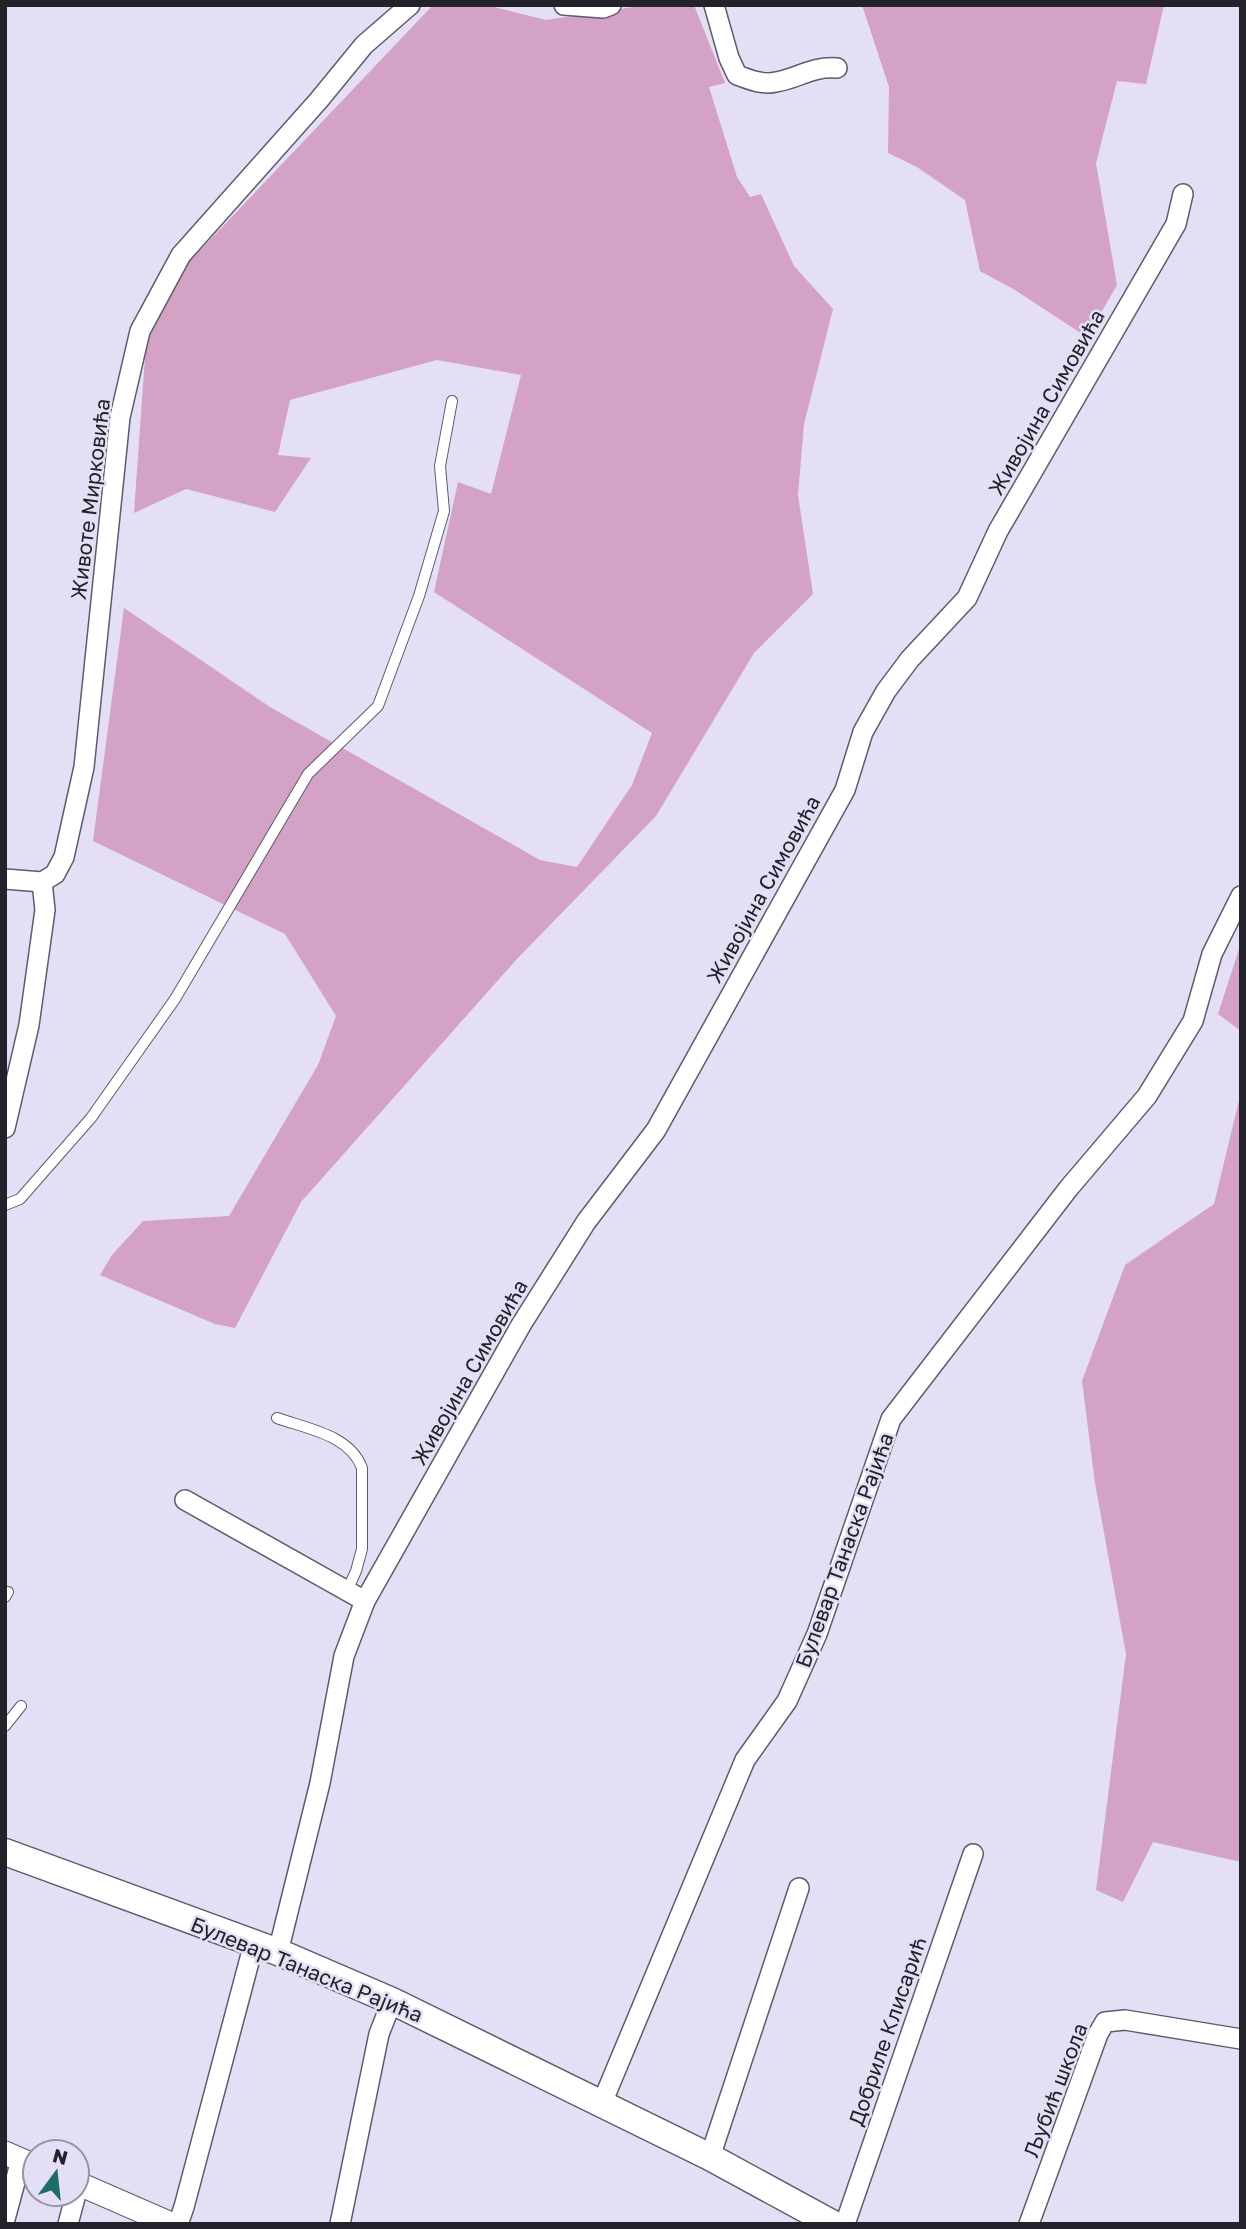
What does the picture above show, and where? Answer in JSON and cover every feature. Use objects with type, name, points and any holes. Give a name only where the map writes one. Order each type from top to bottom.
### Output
[{"type":"main road","name":"Булевар Танаска Рајића","points":[[5,1852],[266,1948],[392,2001],[710,2157],[833,2224]]},
{"type":"street","name":"Животе Мирковића","points":[[42,882],[55,874],[64,857],[84,767],[120,417],[140,331],[181,255],[364,45],[410,5]]},
{"type":"street","points":[[564,5],[603,8],[611,5]]},
{"type":"street","points":[[714,5],[729,58],[737,75],[756,82],[776,82],[822,67],[838,68]]},
{"type":"street","name":"Живојина Симовића","points":[[178,2224],[320,1783],[344,1656],[365,1601],[521,1325],[586,1222],[656,1130],[845,790],[863,732],[886,691],[910,659],[967,598],[998,531],[1177,224],[1183,194]]},
{"type":"street","points":[[5,879],[42,882],[45,910],[29,1025],[5,1128]]},
{"type":"street","name":"Булевар Танаска Рајића","points":[[602,2103],[745,1760],[787,1701],[817,1634],[891,1419],[1068,1189],[1147,1096],[1193,1021],[1212,954],[1241,896]]},
{"type":"street","points":[[186,1500],[365,1601]]},
{"type":"street","name":"Добриле Клисарић","points":[[845,2224],[973,1854]]},
{"type":"street","points":[[710,2157],[799,1888]]},
{"type":"street","points":[[340,2224],[379,2034],[392,2001]]},
{"type":"street","name":"Љубић школа","points":[[1029,2224],[1098,2034],[1105,2022],[1125,2020],[1241,2039]]},
{"type":"street","points":[[5,2219],[20,2160]]},
{"type":"street","points":[[91,2193],[171,2224]]},
{"type":"lane","points":[[5,1205],[20,1199],[91,1118],[175,999],[308,774],[378,706],[419,596],[444,511],[440,466],[452,401]]},
{"type":"lane","points":[[277,1418],[342,1441],[358,1457],[362,1468],[362,1549],[347,1591]]},
{"type":"lane","points":[[5,1726],[21,1706]]},
{"type":"shaded area","points":[[433,5],[486,5],[546,20],[647,5],[694,5],[725,83],[709,87],[737,177],[750,197],[761,194],[794,266],[833,309],[804,424],[798,495],[813,594],[754,653],[656,816],[516,960],[301,1202],[235,1328],[215,1324],[100,1275],[112,1255],[143,1221],[229,1216],[318,1065],[336,1016],[285,934],[93,841],[124,608],[270,707],[540,860],[577,867],[632,785],[652,733],[434,592],[458,482],[491,494],[521,375],[437,360],[290,400],[278,455],[311,458],[275,512],[186,489],[134,513],[146,343],[188,263]]},
{"type":"shaded area","points":[[862,5],[1164,5],[1146,84],[1117,81],[1096,163],[1117,285],[1087,337],[1015,290],[980,271],[965,200],[917,167],[888,153],[889,87]]},
{"type":"shaded area","points":[[1241,943],[1241,1031],[1218,1014]]},
{"type":"shaded area","points":[[1241,1092],[1241,1862],[1153,1842],[1123,1902],[1096,1890],[1126,1654],[1095,1483],[1082,1381],[1125,1265],[1214,1204]]}]
